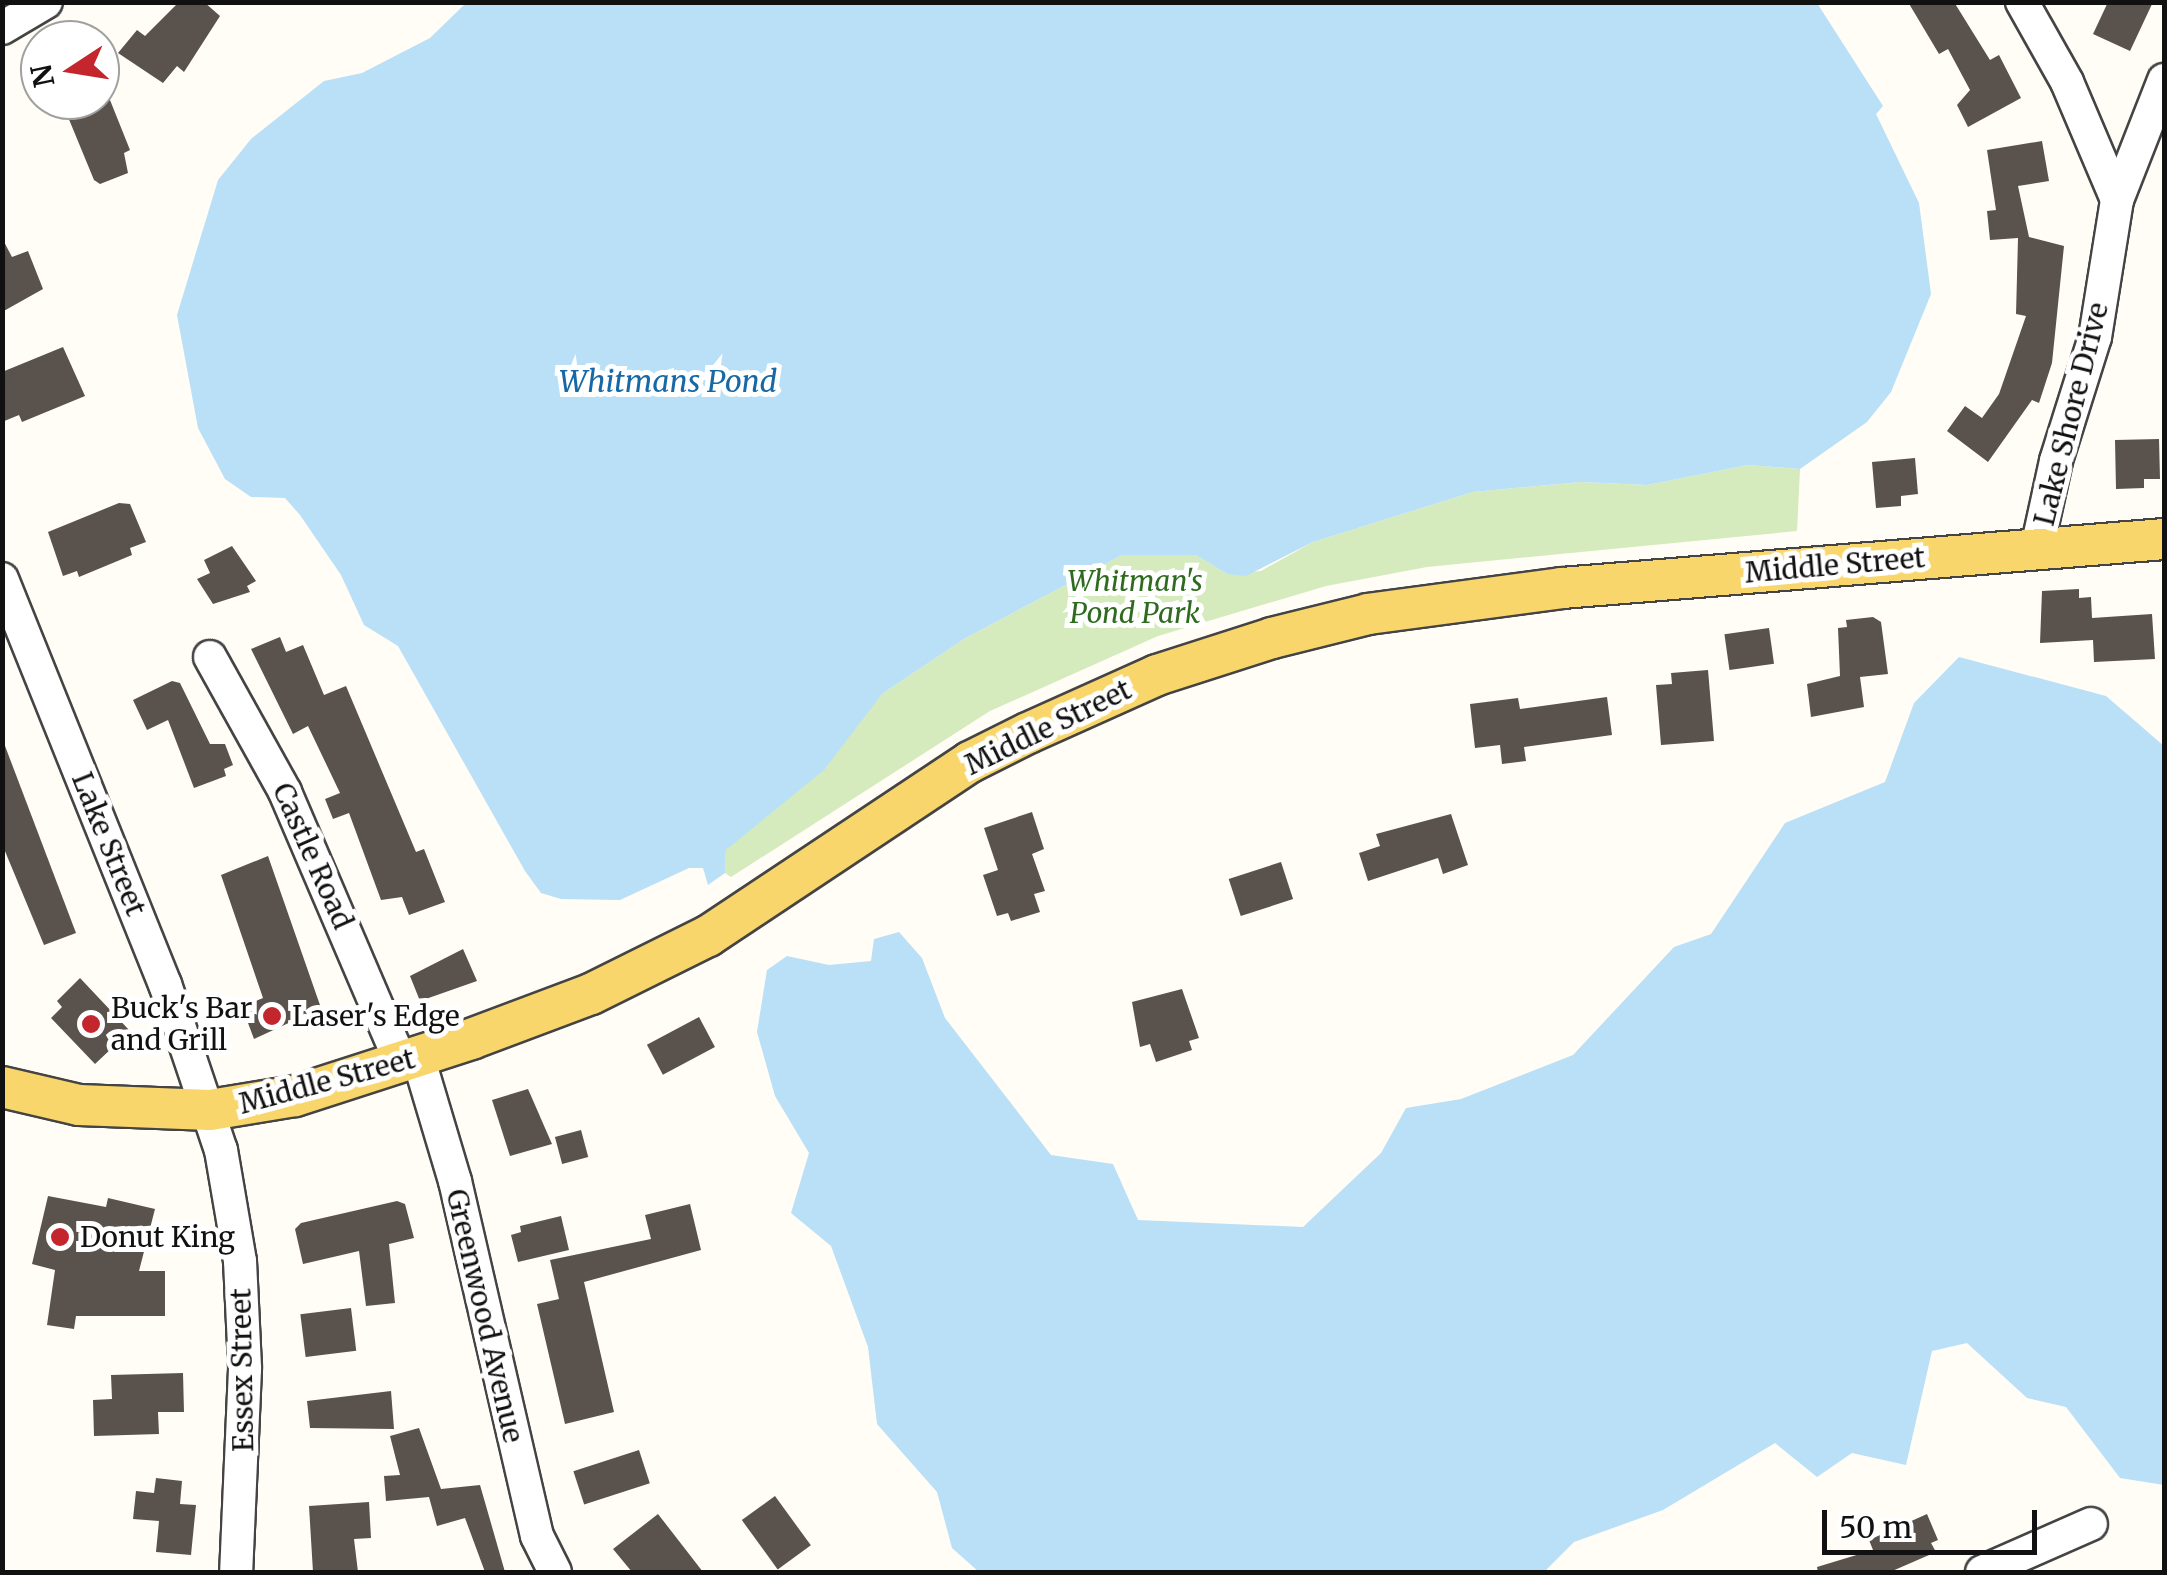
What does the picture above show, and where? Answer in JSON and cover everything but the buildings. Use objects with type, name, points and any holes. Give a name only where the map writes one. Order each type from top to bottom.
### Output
[{"type":"main road","name":"Middle Street","points":[[2,1086],[80,1105],[210,1110],[295,1096],[410,1060],[648,968],[757,906],[970,762],[1099,698],[1192,662],[1422,605],[2164,538]]},
{"type":"street","points":[[2,28],[46,2]]},
{"type":"street","points":[[2022,2],[2067,82],[2117,200]]},
{"type":"street","name":"Lake Shore Drive","points":[[2037,548],[2056,461],[2095,337],[2117,200],[2150,140],[2164,80]]},
{"type":"street","name":"Lake Street","points":[[4,588],[210,1110]]},
{"type":"street","name":"Castle Road","points":[[210,656],[285,792],[410,1060]]},
{"type":"street","name":"Greenwood Avenue","points":[[410,1060],[455,1181],[537,1536],[555,1572]]},
{"type":"street","name":"Essex Street","points":[[210,1110],[240,1261],[244,1422],[236,1572]]},
{"type":"street","points":[[1982,1572],[2090,1524]]},
{"type":"green space","name":"Whitman's Pond Park","points":[[1748,465],[1800,469],[1797,531],[1427,567],[1326,586],[1158,636],[990,711],[731,877],[725,873],[726,850],[882,694],[964,639],[1122,555],[1157,550],[1196,555],[1227,574],[1261,571],[1313,542],[1473,492],[1581,482],[1647,485]]},
{"type":"water","name":"Whitmans Pond","points":[[466,3],[1817,3],[1883,106],[1876,114],[1919,203],[1931,294],[1891,392],[1867,422],[1800,469],[1748,465],[1647,485],[1581,482],[1473,492],[1313,542],[1246,576],[1227,574],[1196,555],[1122,555],[964,639],[882,694],[824,770],[726,850],[725,873],[708,885],[703,868],[689,868],[620,900],[561,899],[541,893],[525,871],[398,646],[364,625],[341,575],[300,515],[285,498],[251,497],[225,479],[198,428],[177,315],[218,180],[251,139],[324,81],[362,73],[430,38]]},
{"type":"water","points":[[1959,657],[2106,696],[2164,746],[2164,1485],[2120,1478],[2066,1407],[2027,1398],[1967,1343],[1932,1351],[1906,1465],[1852,1453],[1817,1477],[1775,1443],[1663,1510],[1574,1542],[1544,1572],[979,1572],[952,1548],[937,1492],[877,1424],[868,1347],[831,1246],[791,1213],[809,1153],[775,1096],[757,1032],[767,970],[787,956],[829,965],[871,961],[874,939],[899,932],[922,958],[945,1018],[1051,1155],[1113,1164],[1138,1220],[1303,1227],[1381,1153],[1406,1108],[1461,1099],[1573,1055],[1674,947],[1711,934],[1785,823],[1885,782],[1914,703]]},
{"type":"place","name":"Laser's Edge","points":[[272,1016]]},
{"type":"place","name":"Buck's Bar and Grill","points":[[91,1024]]},
{"type":"place","name":"Donut King","points":[[60,1237]]}]
